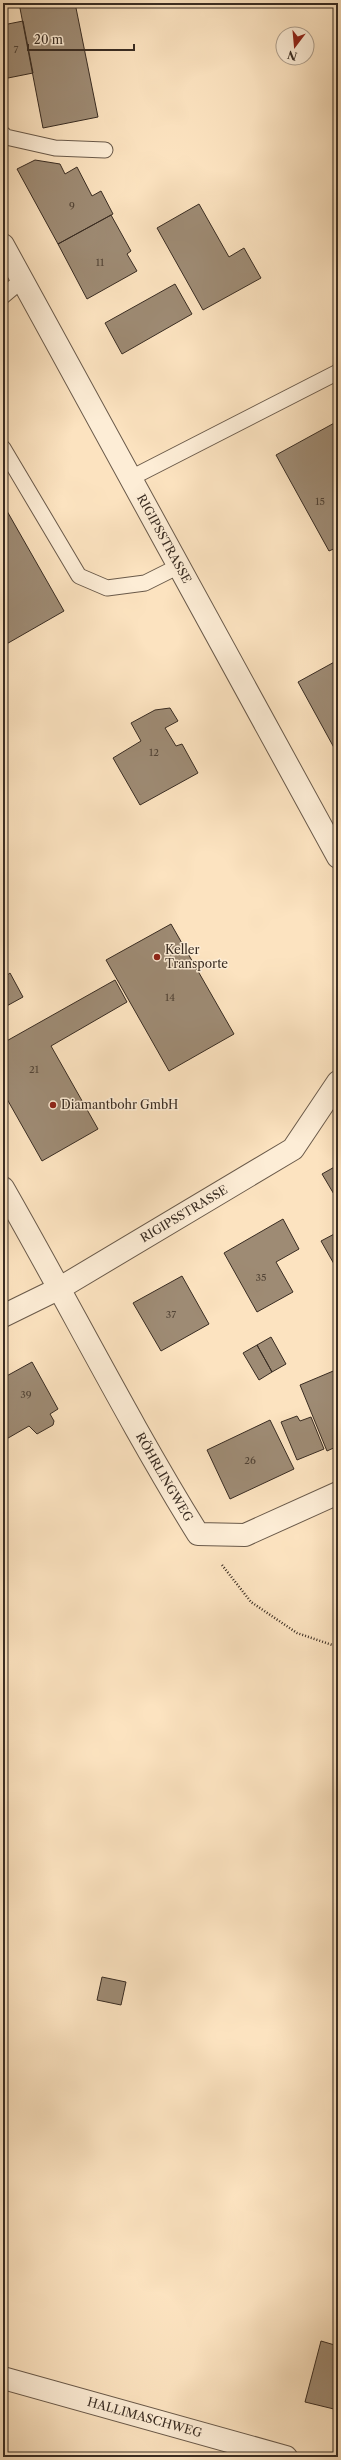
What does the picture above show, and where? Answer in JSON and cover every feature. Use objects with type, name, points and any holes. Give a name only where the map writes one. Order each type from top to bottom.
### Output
[{"type":"street","name":"RIGIPSSTRASSE","points":[[3,245],[179,566],[332,830],[338,857]]},
{"type":"street","name":"RIGIPSSTRASSE","points":[[3,1316],[60,1288],[293,1149],[338,1082]]},
{"type":"street","points":[[3,1188],[60,1288]]},
{"type":"street","name":"RÖHRLINGWEG","points":[[60,1288],[160,1472],[198,1534],[245,1535],[338,1493]]},
{"type":"street","name":"HALLIMASCHWEG","points":[[3,2378],[286,2457]]},
{"type":"lane","points":[[3,134],[6,137],[55,148],[105,150]]},
{"type":"lane","points":[[3,296],[22,280]]},
{"type":"lane","points":[[131,478],[338,372]]},
{"type":"lane","points":[[3,448],[78,576],[107,588],[145,583],[179,566]]},
{"type":"path","points":[[210,1535],[224,1570],[251,1602],[297,1633],[338,1647]]},
{"type":"building","points":[[19,3],[75,3],[98,117],[43,128]]},
{"type":"building","points":[[23,21],[33,73],[3,79],[3,25]]},
{"type":"building","points":[[35,160],[60,164],[65,174],[77,167],[92,196],[101,191],[113,214],[58,244],[17,169]]},
{"type":"building","points":[[199,204],[229,257],[244,248],[261,278],[203,310],[157,228]]},
{"type":"building","points":[[111,215],[131,251],[127,254],[137,271],[87,299],[58,244]]},
{"type":"building","points":[[175,284],[192,314],[122,354],[105,323]]},
{"type":"building","points":[[338,421],[338,547],[329,551],[276,455]]},
{"type":"building","points":[[3,504],[64,611],[3,646]]},
{"type":"building","points":[[338,660],[338,755],[298,682]]},
{"type":"building","points":[[170,708],[178,721],[165,728],[176,746],[182,744],[198,773],[140,805],[113,758],[141,741],[131,723],[155,710]]},
{"type":"building","points":[[171,924],[234,1034],[169,1071],[106,960]]},
{"type":"building","points":[[3,970],[6,976],[10,973],[23,997],[3,1008]]},
{"type":"building","points":[[115,980],[127,1002],[51,1046],[98,1129],[42,1161],[3,1092],[3,1043]]},
{"type":"building","points":[[338,1165],[338,1201],[322,1174]]},
{"type":"building","points":[[283,1219],[299,1249],[276,1262],[293,1292],[257,1312],[224,1253]]},
{"type":"building","points":[[338,1232],[338,1271],[321,1241]]},
{"type":"building","points":[[182,1276],[209,1324],[161,1351],[133,1303]]},
{"type":"building","points":[[271,1337],[286,1364],[272,1372],[257,1345]]},
{"type":"building","points":[[257,1345],[272,1372],[259,1380],[243,1353]]},
{"type":"building","points":[[32,1362],[58,1409],[50,1414],[54,1421],[53,1425],[37,1434],[29,1426],[3,1441],[3,1378]]},
{"type":"building","points":[[338,1369],[338,1446],[327,1451],[300,1385]]},
{"type":"building","points":[[297,1416],[300,1421],[311,1417],[324,1449],[297,1460],[281,1422]]},
{"type":"building","points":[[270,1420],[294,1469],[230,1499],[207,1450]]},
{"type":"building","points":[[102,1977],[126,1982],[121,2005],[97,2000]]},
{"type":"building","points":[[321,2341],[338,2346],[338,2410],[305,2402]]},
{"type":"place","name":"Keller Transporte","points":[[157,957]]},
{"type":"place","name":"Diamantbohr GmbH","points":[[53,1105]]}]
